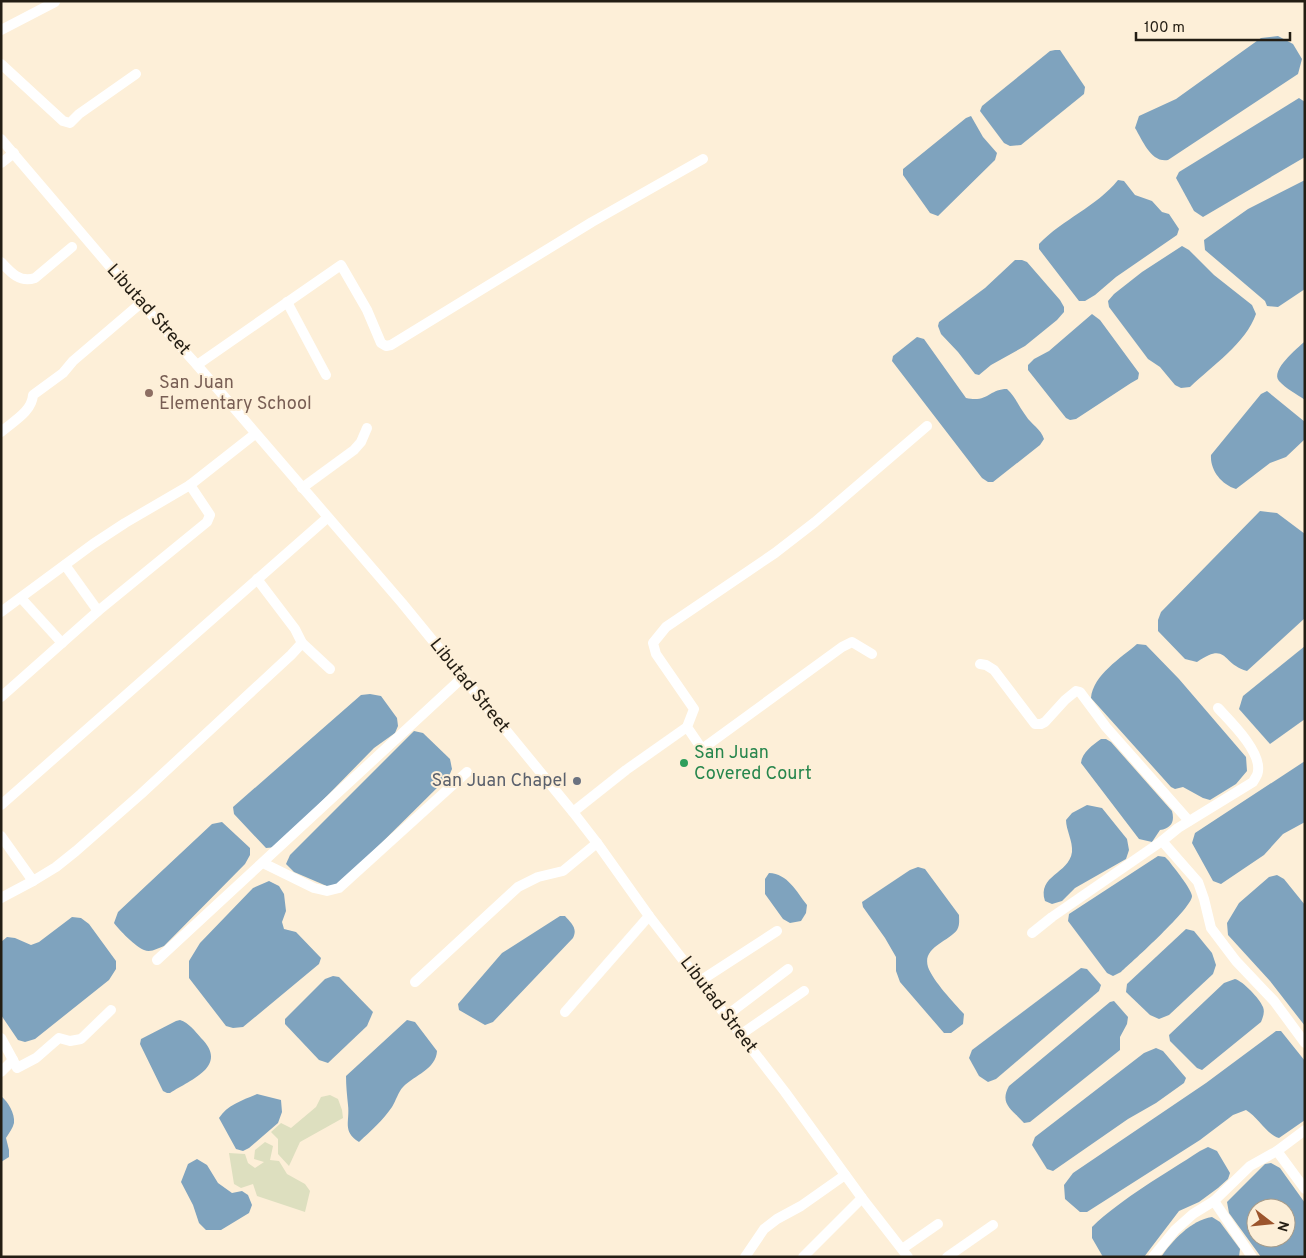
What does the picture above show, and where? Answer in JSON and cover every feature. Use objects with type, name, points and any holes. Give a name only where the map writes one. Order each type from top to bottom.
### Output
[{"type":"street","points":[[1,30],[55,2]]},
{"type":"street","points":[[1,64],[63,121],[70,123],[79,114],[136,74]]},
{"type":"street","name":"Libutad Street","points":[[1,139],[141,304],[197,365],[402,604],[572,812],[905,1253]]},
{"type":"street","points":[[1,163],[14,153]]},
{"type":"street","points":[[197,365],[341,265],[367,310],[381,344],[391,345],[592,222],[703,159]]},
{"type":"street","points":[[1,262],[23,280],[28,280],[35,278],[72,248]]},
{"type":"street","points":[[287,302],[326,375]]},
{"type":"street","points":[[1,432],[24,413],[32,401],[33,395],[63,373],[73,361],[141,304]]},
{"type":"street","points":[[572,812],[626,770],[687,727],[694,709],[656,654],[653,643],[666,627],[815,522],[927,426]]},
{"type":"street","points":[[302,488],[354,450],[361,442],[367,428]]},
{"type":"street","points":[[1,612],[125,523],[190,485],[255,434]]},
{"type":"street","points":[[1,697],[98,611],[209,520],[208,510],[190,485]]},
{"type":"street","points":[[1,805],[328,518]]},
{"type":"street","points":[[65,565],[98,611]]},
{"type":"street","points":[[257,579],[295,629],[302,643],[330,669]]},
{"type":"street","points":[[20,598],[62,643]]},
{"type":"street","points":[[687,727],[702,749],[842,647],[852,642],[872,654]]},
{"type":"street","points":[[1,898],[56,867],[76,851],[141,794],[292,655],[302,643]]},
{"type":"street","points":[[980,664],[994,670],[1035,724],[1045,722],[1065,700],[1076,692],[1080,692],[1106,727],[1189,821]]},
{"type":"street","points":[[157,960],[462,678]]},
{"type":"street","points":[[1032,933],[1189,821],[1253,782],[1258,773],[1255,754],[1218,708]]},
{"type":"street","points":[[263,863],[314,888],[327,891],[339,888],[467,772]]},
{"type":"street","points":[[1,836],[33,881]]},
{"type":"street","points":[[1162,841],[1198,882],[1204,899],[1210,928],[1236,961],[1274,1001],[1305,1043]]},
{"type":"street","points":[[415,982],[518,888],[538,877],[563,871],[597,843]]},
{"type":"street","points":[[565,1012],[649,916]]},
{"type":"street","points":[[700,981],[777,931]]},
{"type":"street","points":[[726,1016],[788,969]]},
{"type":"street","points":[[740,1035],[804,991]]},
{"type":"street","points":[[1,1038],[18,1068],[36,1058],[60,1038],[70,1041],[81,1039],[111,1010]]},
{"type":"street","points":[[1,1072],[13,1060]]},
{"type":"street","points":[[1153,1257],[1175,1230],[1193,1214],[1214,1201],[1234,1184],[1250,1166],[1278,1151],[1305,1130]]},
{"type":"street","points":[[1278,1151],[1305,1189]]},
{"type":"street","points":[[745,1257],[751,1251],[764,1229],[845,1175]]},
{"type":"street","points":[[803,1257],[862,1198]]},
{"type":"street","points":[[1214,1201],[1252,1257]]},
{"type":"street","points":[[905,1253],[938,1224]]},
{"type":"street","points":[[946,1257],[993,1225]]},
{"type":"green space","points":[[330,1095],[338,1099],[343,1118],[300,1142],[289,1166],[278,1154],[278,1139],[271,1132],[281,1123],[291,1128],[316,1107],[321,1097]]},
{"type":"green space","points":[[265,1142],[273,1146],[270,1160],[279,1161],[287,1174],[305,1184],[310,1191],[305,1212],[257,1196],[253,1184],[241,1188],[234,1184],[229,1153],[245,1154],[248,1163],[255,1168],[264,1162],[254,1159],[255,1150]]},
{"type":"water","points":[[1278,36],[1293,44],[1302,59],[1298,74],[1168,160],[1162,160],[1152,155],[1135,128],[1139,116],[1176,99],[1261,38]]},
{"type":"water","points":[[1060,50],[1085,87],[1084,94],[1021,145],[1010,146],[1004,143],[980,111],[982,106],[1050,51]]},
{"type":"water","points":[[1299,98],[1305,102],[1305,157],[1203,217],[1194,211],[1176,178],[1179,172]]},
{"type":"water","points":[[971,116],[983,137],[997,153],[995,160],[938,216],[930,213],[903,175],[903,169]]},
{"type":"water","points":[[1118,180],[1124,181],[1135,195],[1152,201],[1162,212],[1169,214],[1179,229],[1177,235],[1116,277],[1095,295],[1085,301],[1079,301],[1039,249],[1039,244],[1058,227],[1100,198]]},
{"type":"water","points":[[1305,180],[1305,289],[1278,307],[1267,306],[1265,301],[1205,250],[1204,240],[1248,209]]},
{"type":"water","points":[[1182,246],[1189,250],[1214,275],[1252,305],[1256,314],[1245,335],[1228,354],[1190,387],[1181,388],[1175,385],[1160,367],[1148,359],[1109,307],[1108,301],[1142,272]]},
{"type":"water","points":[[1015,260],[1027,262],[1060,300],[1064,307],[1064,312],[1025,346],[991,365],[979,375],[975,374],[941,334],[938,326],[939,322],[985,288]]},
{"type":"water","points":[[1092,314],[1100,320],[1139,373],[1138,379],[1076,419],[1070,420],[1066,418],[1028,370],[1028,365],[1034,359],[1049,351]]},
{"type":"water","points":[[917,337],[924,339],[966,398],[979,399],[996,391],[1007,389],[1028,419],[1043,435],[1044,439],[1040,445],[993,482],[988,482],[982,478],[892,361],[893,356]]},
{"type":"water","points":[[1305,341],[1305,400],[1279,381],[1277,376],[1281,366]]},
{"type":"water","points":[[1267,391],[1305,422],[1305,439],[1286,457],[1270,463],[1236,489],[1226,484],[1218,476],[1212,466],[1211,455],[1261,394]]},
{"type":"water","points":[[1260,511],[1277,513],[1305,534],[1305,618],[1247,671],[1239,668],[1220,654],[1207,656],[1197,662],[1185,659],[1158,631],[1158,620],[1161,612]]},
{"type":"water","points":[[1137,644],[1146,645],[1179,679],[1246,757],[1247,771],[1236,784],[1210,800],[1183,787],[1175,789],[1171,787],[1091,698],[1093,690],[1102,674]]},
{"type":"water","points":[[1305,646],[1305,719],[1270,744],[1239,709],[1243,696]]},
{"type":"water","points":[[361,695],[381,696],[397,718],[398,726],[395,733],[374,748],[277,847],[266,848],[234,814],[233,807]]},
{"type":"water","points":[[414,731],[423,733],[450,759],[452,769],[449,776],[341,883],[329,887],[294,872],[286,864],[290,855]]},
{"type":"water","points":[[1101,739],[1111,742],[1172,811],[1173,818],[1171,824],[1167,828],[1160,830],[1152,842],[1139,839],[1081,763],[1091,746]]},
{"type":"water","points":[[1305,761],[1305,822],[1283,834],[1264,855],[1221,884],[1213,881],[1192,843],[1195,833]]},
{"type":"water","points":[[1087,805],[1102,808],[1127,839],[1129,850],[1126,859],[1075,888],[1062,901],[1052,904],[1045,901],[1045,885],[1070,859],[1072,852],[1066,820],[1072,813]]},
{"type":"water","points":[[222,822],[250,848],[250,855],[245,864],[164,946],[149,951],[144,950],[128,938],[114,923],[118,912],[212,824]]},
{"type":"water","points":[[1158,856],[1165,857],[1169,861],[1186,883],[1192,896],[1183,911],[1161,934],[1121,972],[1113,976],[1107,973],[1068,921],[1069,914]]},
{"type":"water","points":[[918,867],[925,869],[959,915],[957,930],[932,950],[927,960],[934,979],[964,1014],[963,1024],[951,1033],[944,1033],[900,982],[896,971],[896,957],[863,907],[862,902],[910,870]]},
{"type":"water","points":[[769,873],[781,876],[786,880],[807,905],[806,913],[801,921],[790,923],[783,919],[765,894],[765,879]]},
{"type":"water","points":[[1277,875],[1284,879],[1305,905],[1305,1026],[1270,981],[1228,935],[1227,923],[1239,903],[1269,877]]},
{"type":"water","points":[[269,881],[279,886],[284,894],[286,911],[282,922],[284,929],[296,932],[321,958],[319,964],[243,1027],[233,1028],[226,1026],[189,978],[189,961],[200,943],[253,888]]},
{"type":"water","points":[[560,916],[565,916],[573,926],[575,931],[573,938],[493,1022],[485,1025],[459,1010],[458,1004],[502,953]]},
{"type":"water","points":[[72,917],[81,918],[89,924],[116,961],[116,969],[109,980],[35,1039],[25,1042],[18,1040],[1,1015],[1,942],[7,937],[15,938],[31,945],[39,942]]},
{"type":"water","points":[[1186,929],[1194,931],[1212,953],[1216,965],[1213,974],[1169,1015],[1159,1019],[1150,1015],[1126,992],[1127,984]]},
{"type":"water","points":[[1081,968],[1087,969],[1101,985],[1099,991],[996,1079],[988,1082],[979,1076],[969,1058],[972,1050]]},
{"type":"water","points":[[333,976],[339,977],[373,1012],[367,1026],[328,1063],[319,1060],[285,1024],[285,1019],[325,979]]},
{"type":"water","points":[[1235,979],[1247,987],[1261,1004],[1264,1013],[1261,1022],[1202,1070],[1197,1068],[1170,1041],[1169,1035],[1224,983]]},
{"type":"water","points":[[1114,1001],[1128,1017],[1127,1024],[1120,1037],[1120,1050],[1030,1122],[1024,1123],[1006,1102],[1005,1097],[1009,1086],[1110,1002]]},
{"type":"water","points":[[180,1020],[189,1025],[199,1035],[209,1048],[211,1056],[209,1064],[197,1077],[167,1093],[163,1091],[140,1044],[141,1039]]},
{"type":"water","points":[[407,1020],[415,1022],[437,1051],[436,1057],[429,1067],[403,1087],[388,1112],[359,1142],[350,1134],[348,1126],[346,1076]]},
{"type":"water","points":[[1276,1031],[1281,1031],[1305,1061],[1305,1120],[1279,1138],[1270,1133],[1246,1110],[1233,1115],[1200,1140],[1087,1212],[1080,1212],[1065,1199],[1064,1185],[1073,1173],[1206,1083]]},
{"type":"water","points":[[1156,1048],[1163,1051],[1186,1078],[1184,1083],[1053,1171],[1047,1169],[1032,1145],[1035,1137],[1144,1053]]},
{"type":"water","points":[[257,1094],[281,1100],[282,1112],[278,1123],[249,1148],[243,1151],[236,1149],[219,1118],[231,1106]]},
{"type":"water","points":[[1,1096],[10,1108],[14,1123],[6,1138],[9,1157],[1,1162]]},
{"type":"water","points":[[1208,1147],[1217,1151],[1230,1173],[1228,1179],[1199,1202],[1179,1211],[1144,1257],[1103,1257],[1092,1238],[1092,1227],[1130,1196]]},
{"type":"water","points":[[197,1159],[207,1165],[218,1183],[232,1193],[242,1191],[248,1195],[252,1205],[249,1213],[221,1230],[206,1230],[199,1223],[193,1205],[181,1182],[188,1164]]},
{"type":"water","points":[[1271,1163],[1280,1168],[1305,1203],[1305,1257],[1261,1257],[1254,1248],[1296,1248],[1296,1198],[1246,1198],[1246,1236],[1229,1213],[1227,1202],[1265,1164]]},
{"type":"water","points":[[1212,1217],[1220,1222],[1240,1249],[1239,1257],[1161,1257],[1183,1232],[1197,1222]]},
{"type":"place","name":"San Juan Elementary School","points":[[149,393]]},
{"type":"place","name":"San Juan Covered Court","points":[[684,763]]},
{"type":"place","name":"San Juan Chapel","points":[[577,781]]}]
